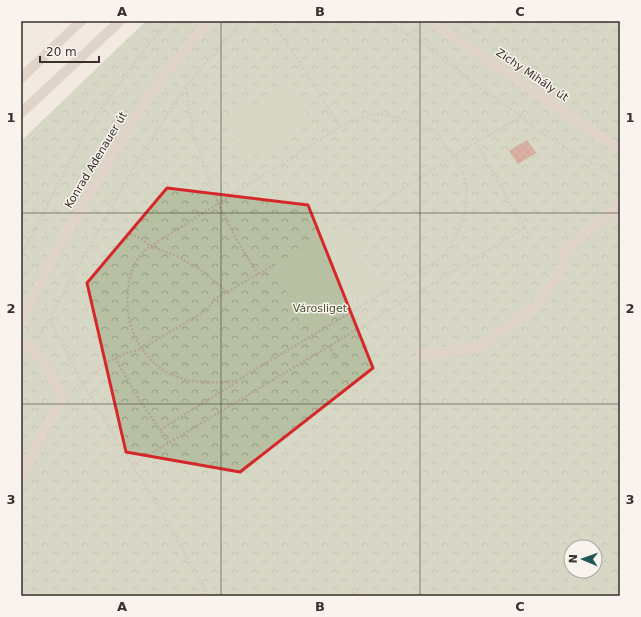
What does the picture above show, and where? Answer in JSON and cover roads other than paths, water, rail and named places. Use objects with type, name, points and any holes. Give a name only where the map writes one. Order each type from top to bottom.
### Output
[{"type":"street","points":[[21,78],[81,21]]},
{"type":"street","points":[[21,113],[120,21]]},
{"type":"street","name":"Konrad Adenauer út","points":[[21,322],[55,253],[147,97],[208,21]]},
{"type":"street","name":"Zichy Mihály út","points":[[430,21],[620,150]]},
{"type":"street","points":[[421,355],[479,346],[537,305],[562,268],[566,249],[616,208],[620,203]]},
{"type":"street","points":[[21,341],[33,349],[48,367],[62,397],[21,476]]},
{"type":"park label","name":"Városliget","points":[[320,308]]}]
